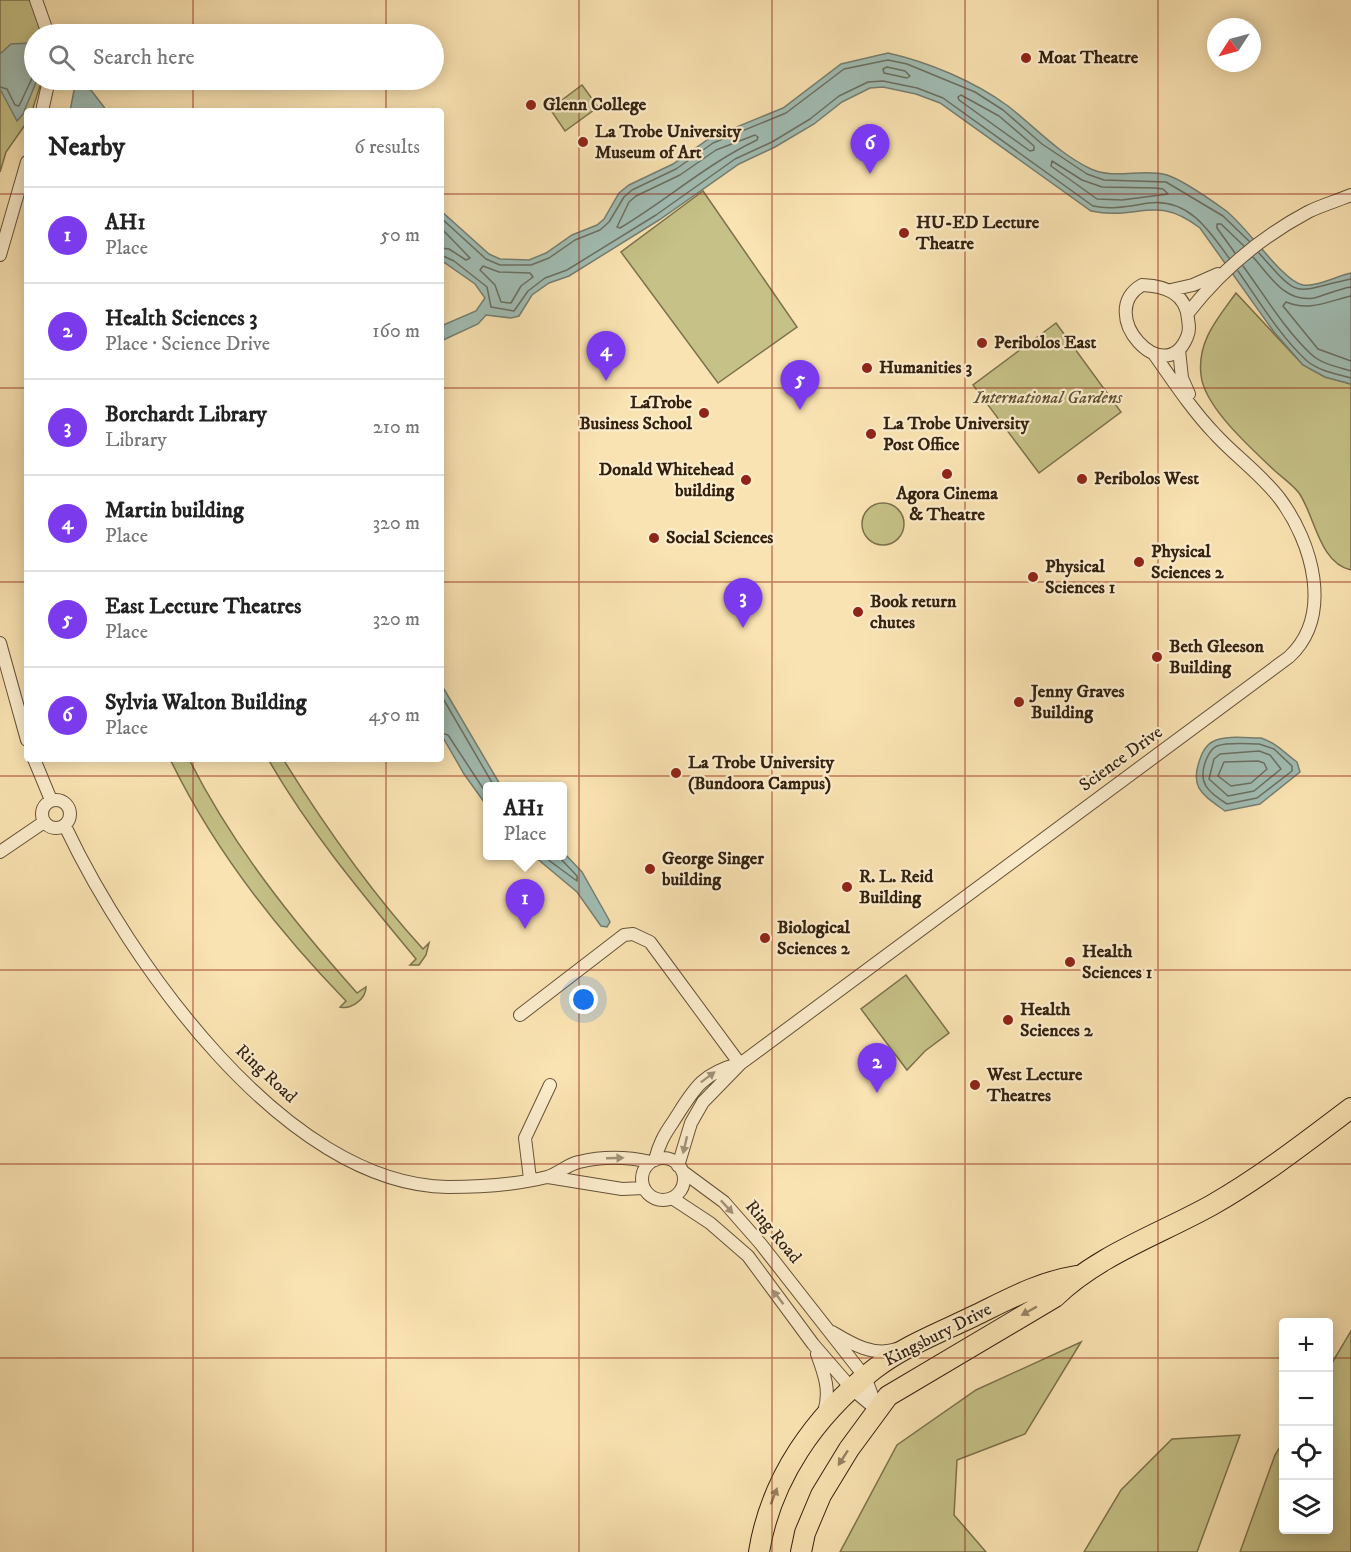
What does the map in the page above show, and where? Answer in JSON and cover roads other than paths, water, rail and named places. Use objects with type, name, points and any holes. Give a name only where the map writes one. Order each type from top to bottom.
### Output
[{"type":"main road","name":"Kingsbury Drive","points":[[801,1552],[805,1533],[821,1495],[849,1449],[888,1396],[1054,1297],[1076,1276],[1222,1199],[1291,1153],[1351,1108]]},
{"type":"main road","name":"Kingsbury Drive","points":[[759,1552],[763,1527],[778,1485],[794,1456],[822,1419],[874,1369],[926,1339],[1028,1290],[1053,1280],[1076,1276]]},
{"type":"street","points":[[36,0],[44,24]]},
{"type":"street","points":[[43,108],[47,90]]},
{"type":"street","points":[[0,255],[24,172]]},
{"type":"street","points":[[1188,313],[1221,273],[1264,240],[1307,213],[1350,196]]},
{"type":"street","points":[[1171,290],[1185,304],[1188,313],[1188,337],[1179,350],[1170,356],[1154,354],[1138,342],[1131,333],[1125,310],[1132,291],[1142,285],[1171,290],[1193,285],[1221,273]]},
{"type":"street","name":"Science Drive","points":[[1179,350],[1182,378],[1198,414]]},
{"type":"street","name":"Science Drive","points":[[680,1168],[691,1123],[703,1102],[740,1064],[1289,657],[1303,642],[1313,621],[1316,591],[1293,521],[1280,498],[1230,450],[1198,414],[1154,354]]},
{"type":"street","points":[[0,643],[24,729]]},
{"type":"street","points":[[35,762],[51,800]]},
{"type":"street","points":[[51,800],[63,801],[69,807],[71,816],[65,826],[53,828],[44,822],[42,812],[51,800]]},
{"type":"street","points":[[0,852],[44,822]]},
{"type":"street","name":"Ring Road","points":[[65,826],[85,868],[117,923],[178,1008],[214,1050],[296,1126],[359,1166],[406,1182],[437,1187],[474,1187],[548,1177],[622,1189],[644,1188]]},
{"type":"street","points":[[520,1015],[624,935],[633,934],[650,942],[740,1064]]},
{"type":"street","name":"Science Drive","points":[[653,1161],[660,1140],[691,1091],[714,1072],[740,1064]]},
{"type":"street","points":[[530,1179],[525,1138],[550,1085]]},
{"type":"street","points":[[691,1091],[703,1102]]},
{"type":"street","name":"Ring Road","points":[[548,1177],[578,1162],[631,1158],[653,1161]]},
{"type":"street","points":[[670,1160],[680,1168],[682,1186],[672,1198],[657,1199],[644,1188],[644,1171],[653,1161],[670,1160]]},
{"type":"street","name":"Ring Road","points":[[680,1168],[724,1202],[760,1243],[826,1328],[878,1411]]},
{"type":"street","name":"Ring Road","points":[[672,1198],[710,1223],[748,1256],[813,1344],[859,1383]]},
{"type":"street","name":"Ring Road","points":[[826,1328],[855,1346],[887,1352],[926,1339]]},
{"type":"street","name":"Ring Road","points":[[813,1344],[827,1387],[828,1401],[822,1419]]},
{"type":"water","points":[[24,43],[24,90],[33,90],[23,114],[17,121],[0,89],[0,54],[11,44]]},
{"type":"water","points":[[888,53],[935,67],[995,97],[1068,156],[1091,169],[1109,174],[1158,173],[1181,181],[1234,217],[1275,264],[1295,282],[1309,285],[1351,273],[1351,384],[1325,377],[1303,365],[1274,332],[1200,228],[1171,212],[1158,210],[1122,213],[1091,211],[940,103],[916,94],[883,87],[870,88],[842,102],[814,124],[775,147],[739,164],[659,220],[569,276],[549,283],[532,295],[519,316],[511,318],[486,315],[478,324],[444,340],[444,325],[476,311],[485,298],[475,284],[444,262],[444,214],[489,254],[500,259],[529,260],[546,253],[572,235],[597,225],[604,219],[619,193],[629,185],[673,164],[710,138],[783,108],[841,64]]},
{"type":"water","points":[[74,90],[91,90],[105,108],[71,108]]},
{"type":"water","points":[[444,689],[499,782],[483,782],[483,800],[464,774],[444,739]]},
{"type":"water","points":[[1261,738],[1297,762],[1300,772],[1260,804],[1225,811],[1210,800],[1197,784],[1197,769],[1202,754],[1209,744],[1219,739]]},
{"type":"water","points":[[567,856],[582,872],[610,922],[607,927],[601,926],[577,892],[539,860],[567,860]]},
{"type":"place","name":"Moat Theatre","points":[[1026,58]]},
{"type":"place","name":"Glenn College","points":[[531,105]]},
{"type":"place","name":"La Trobe University Museum of Art","points":[[583,142]]},
{"type":"place","name":"Sylvia Walton Building","points":[[870,174]]},
{"type":"place","name":"HU-ED Lecture Theatre","points":[[904,233]]},
{"type":"place","name":"Peribolos East","points":[[982,343]]},
{"type":"place","name":"Humanities 3","points":[[867,368]]},
{"type":"place","name":"Martin building","points":[[606,381]]},
{"type":"place","name":"East Lecture Theatres","points":[[800,410]]},
{"type":"place","name":"LaTrobe Business School","points":[[704,413]]},
{"type":"place","name":"La Trobe University Post Office","points":[[871,434]]},
{"type":"place","name":"Agora Cinema & Theatre","points":[[947,474]]},
{"type":"place","name":"Peribolos West","points":[[1082,479]]},
{"type":"place","name":"Donald Whitehead building","points":[[746,480]]},
{"type":"place","name":"Social Sciences","points":[[654,538]]},
{"type":"place","name":"Physical Sciences 2","points":[[1139,562]]},
{"type":"place","name":"Physical Sciences 1","points":[[1033,577]]},
{"type":"place","name":"Book return chutes","points":[[858,612]]},
{"type":"place","name":"Borchardt Library","points":[[743,628]]},
{"type":"place","name":"Beth Gleeson Building","points":[[1157,657]]},
{"type":"place","name":"Jenny Graves Building","points":[[1019,702]]},
{"type":"place","name":"La Trobe University (Bundoora Campus)","points":[[676,773]]},
{"type":"place","name":"George Singer building","points":[[650,869]]},
{"type":"place","name":"R. L. Reid Building","points":[[847,887]]},
{"type":"place","name":"AH1","points":[[525,929]]},
{"type":"place","name":"Biological Sciences 2","points":[[765,938]]},
{"type":"place","name":"Health Sciences 1","points":[[1070,962]]},
{"type":"place","name":"Health Sciences 2","points":[[1008,1020]]},
{"type":"place","name":"West Lecture Theatres","points":[[975,1085]]},
{"type":"place","name":"Health Sciences 3","points":[[877,1093]]},
{"type":"park label","name":"International Gardens","points":[[1048,398]]}]
